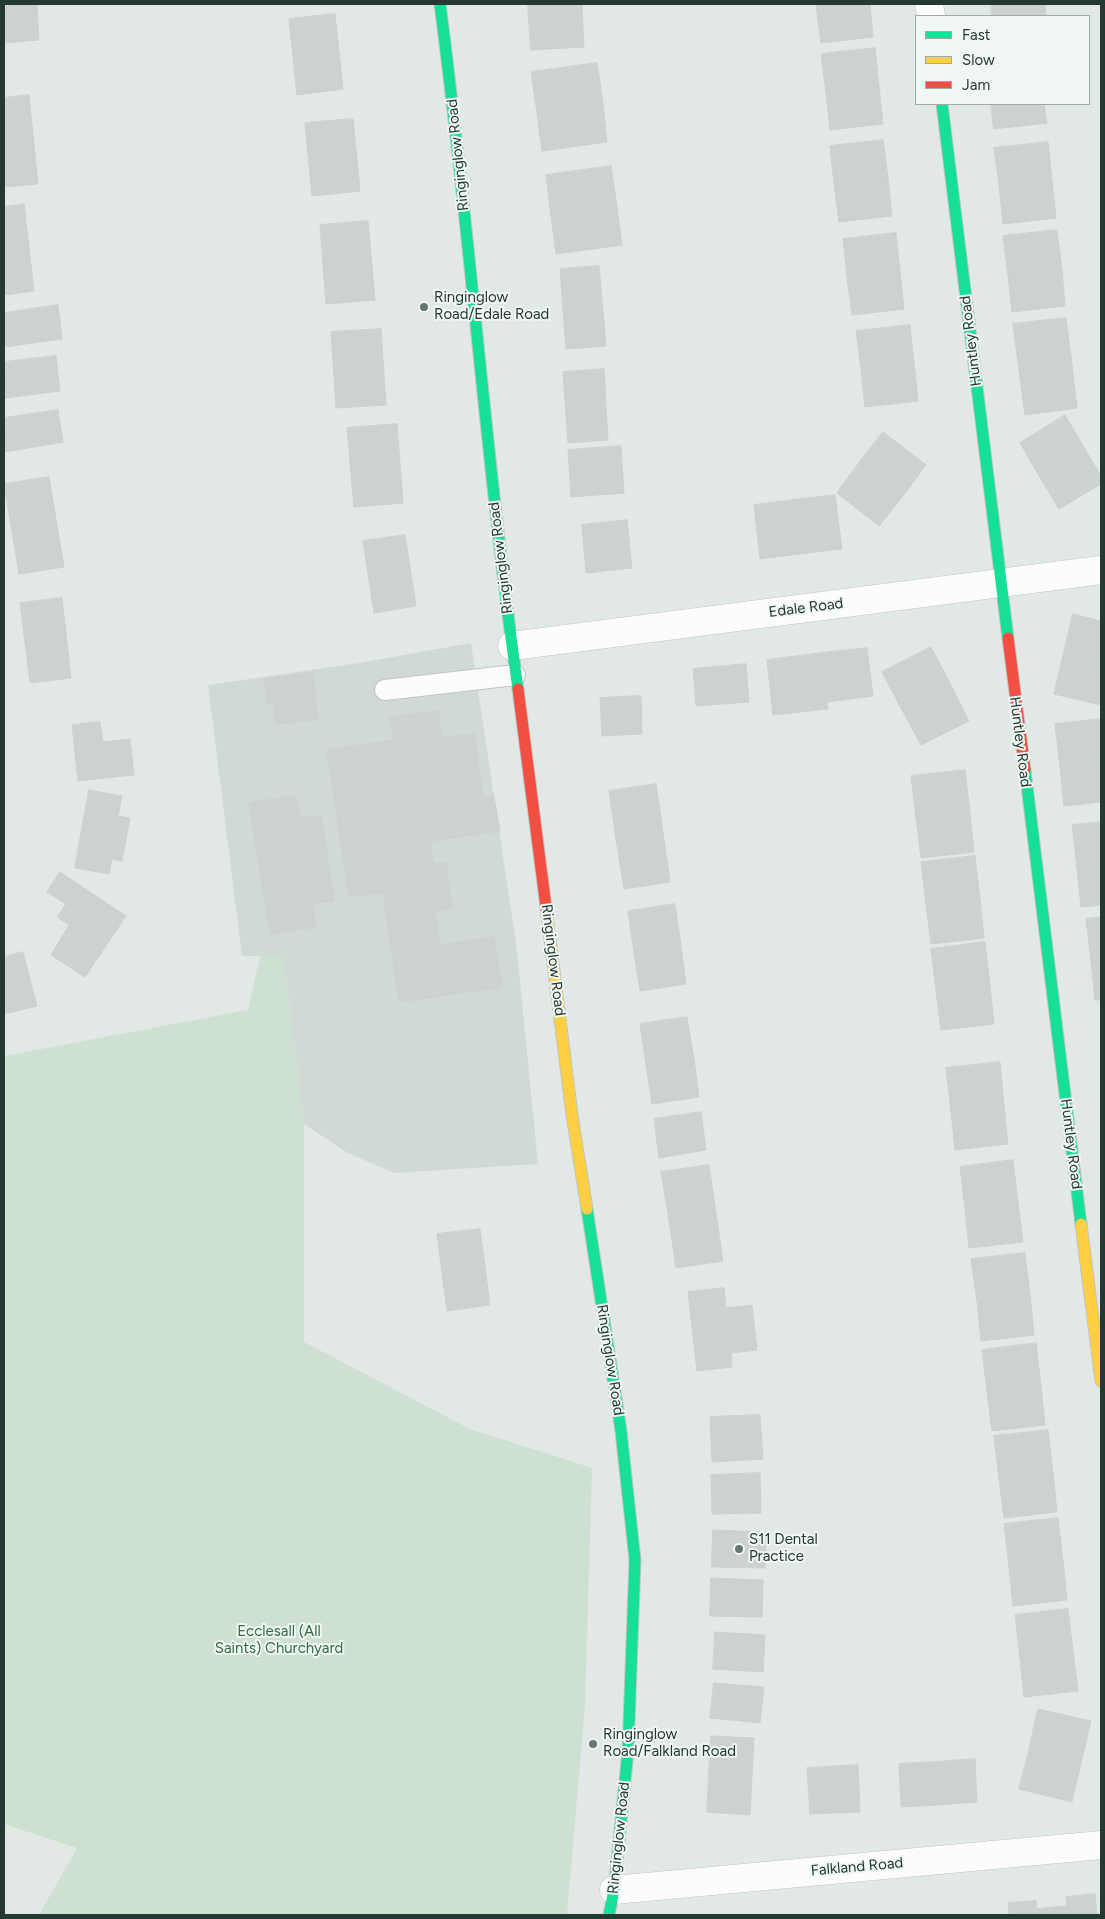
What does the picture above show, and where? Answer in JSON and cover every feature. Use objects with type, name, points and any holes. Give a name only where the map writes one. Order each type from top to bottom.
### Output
[{"type":"street","name":"Ringinglow Road","points":[[440,4],[456,127],[472,297],[515,675],[528,761],[572,1115],[621,1431],[635,1560],[628,1751],[611,1902]]},
{"type":"street","name":"Huntley Road","points":[[942,105],[1000,583],[1101,1381]]},
{"type":"street","name":"Edale Road","points":[[512,646],[1101,570]]},
{"type":"street","name":"Falkland Road","points":[[611,1902],[1101,1845]]},
{"type":"lane","points":[[385,690],[515,675]]},
{"type":"shaded area","points":[[471,643],[517,950],[538,1164],[394,1173],[348,1153],[304,1124],[283,956],[242,956],[208,685],[359,663]]},
{"type":"green space","name":"Ecclesall (All Saints) Churchyard","points":[[260,956],[283,956],[304,1124],[304,1342],[470,1429],[592,1468],[585,1704],[567,1915],[39,1915],[77,1848],[4,1824],[4,1056],[248,1010]]},
{"type":"building","points":[[4,4],[37,4],[39,40],[4,43]]},
{"type":"building","points":[[528,4],[582,4],[584,47],[531,50]]},
{"type":"building","points":[[870,4],[873,37],[821,43],[816,5]]},
{"type":"building","points":[[991,4],[1045,4],[1046,15],[992,15]]},
{"type":"building","points":[[335,14],[343,89],[297,95],[289,19]]},
{"type":"building","points":[[875,48],[879,86],[826,92],[821,54]]},
{"type":"building","points":[[597,63],[603,104],[537,113],[531,72]]},
{"type":"building","points":[[879,86],[883,124],[830,130],[826,92]]},
{"type":"building","points":[[29,95],[38,184],[4,187],[4,98]]},
{"type":"building","points":[[603,104],[607,142],[542,151],[537,113]]},
{"type":"building","points":[[991,105],[1044,105],[1047,123],[994,129]]},
{"type":"building","points":[[353,119],[360,191],[312,196],[305,123]]},
{"type":"building","points":[[883,140],[888,178],[834,184],[830,146]]},
{"type":"building","points":[[1048,142],[1052,180],[999,186],[994,148]]},
{"type":"building","points":[[611,166],[617,207],[551,216],[546,175]]},
{"type":"building","points":[[888,178],[892,216],[839,222],[834,184]]},
{"type":"building","points":[[1052,180],[1056,218],[1003,224],[999,186]]},
{"type":"building","points":[[24,204],[34,291],[4,295],[4,207]]},
{"type":"building","points":[[617,207],[622,245],[556,254],[551,216]]},
{"type":"building","points":[[368,221],[375,300],[326,304],[320,225]]},
{"type":"building","points":[[1057,230],[1062,269],[1008,275],[1003,236]]},
{"type":"building","points":[[896,233],[900,271],[847,277],[843,239]]},
{"type":"building","points":[[599,266],[606,346],[566,349],[560,269]]},
{"type":"building","points":[[1062,269],[1065,306],[1012,312],[1008,275]]},
{"type":"building","points":[[900,271],[904,309],[852,315],[847,277]]},
{"type":"building","points":[[58,305],[62,339],[4,347],[4,313]]},
{"type":"building","points":[[1066,318],[1071,356],[1018,363],[1013,324]]},
{"type":"building","points":[[910,325],[914,363],[861,369],[856,331]]},
{"type":"building","points":[[381,329],[386,405],[336,408],[331,332]]},
{"type":"building","points":[[56,356],[60,391],[5,398],[4,362]]},
{"type":"building","points":[[1071,356],[1077,408],[1025,415],[1018,363]]},
{"type":"building","points":[[914,363],[918,401],[865,407],[861,369]]},
{"type":"building","points":[[604,369],[608,440],[568,443],[563,372]]},
{"type":"building","points":[[58,410],[63,442],[5,452],[4,418]]},
{"type":"building","points":[[1065,415],[1085,449],[1039,476],[1020,443]]},
{"type":"building","points":[[397,424],[403,503],[354,507],[347,428]]},
{"type":"building","points":[[883,432],[926,465],[903,496],[859,463]]},
{"type":"building","points":[[621,446],[624,493],[571,497],[568,450]]},
{"type":"building","points":[[1085,449],[1101,476],[1101,484],[1059,509],[1039,476]]},
{"type":"building","points":[[859,463],[903,496],[879,526],[837,493]]},
{"type":"building","points":[[49,477],[64,567],[19,574],[4,484]]},
{"type":"building","points":[[835,495],[842,549],[799,554],[793,500]]},
{"type":"building","points":[[793,500],[799,554],[760,559],[754,505]]},
{"type":"building","points":[[627,520],[632,568],[586,573],[582,525]]},
{"type":"building","points":[[405,535],[416,606],[374,613],[363,541]]},
{"type":"building","points":[[62,598],[71,678],[30,683],[20,603]]},
{"type":"building","points":[[1073,614],[1101,621],[1101,661],[1064,652]]},
{"type":"building","points":[[931,647],[951,685],[902,710],[882,672]]},
{"type":"building","points":[[867,648],[873,696],[828,702],[822,653]]},
{"type":"building","points":[[1064,652],[1101,661],[1101,705],[1054,694]]},
{"type":"building","points":[[822,653],[828,709],[773,715],[767,660]]},
{"type":"building","points":[[746,664],[749,702],[696,706],[693,669]]},
{"type":"building","points":[[313,673],[318,720],[276,724],[274,704],[267,704],[264,679]]},
{"type":"building","points":[[951,685],[969,721],[921,745],[902,710]]},
{"type":"building","points":[[641,696],[642,734],[602,736],[600,698]]},
{"type":"building","points":[[438,711],[442,738],[474,734],[483,798],[494,797],[500,831],[430,841],[433,864],[446,862],[452,908],[435,910],[440,945],[494,937],[502,987],[399,1002],[383,892],[349,897],[327,750],[394,740],[390,718]]},
{"type":"building","points":[[1101,719],[1101,762],[1060,767],[1055,724]]},
{"type":"building","points":[[100,722],[103,742],[130,739],[134,775],[78,781],[72,725]]},
{"type":"building","points":[[1101,762],[1101,802],[1064,806],[1060,767]]},
{"type":"building","points":[[965,770],[970,813],[916,819],[911,776]]},
{"type":"building","points":[[656,784],[662,825],[615,833],[609,791]]},
{"type":"building","points":[[89,790],[122,796],[118,816],[130,818],[122,861],[112,859],[109,874],[75,868]]},
{"type":"building","points":[[296,796],[300,819],[321,815],[334,900],[312,904],[316,927],[270,934],[249,803]]},
{"type":"building","points":[[970,813],[974,852],[921,858],[916,819]]},
{"type":"building","points":[[1101,822],[1101,865],[1077,868],[1072,825]]},
{"type":"building","points":[[662,825],[670,882],[624,889],[615,833]]},
{"type":"building","points":[[975,856],[980,899],[926,905],[921,862]]},
{"type":"building","points":[[1101,865],[1101,905],[1081,907],[1077,868]]},
{"type":"building","points":[[60,872],[126,916],[85,977],[51,955],[69,925],[57,917],[66,904],[47,892]]},
{"type":"building","points":[[980,899],[984,938],[931,944],[926,905]]},
{"type":"building","points":[[675,904],[681,946],[634,953],[628,911]]},
{"type":"building","points":[[1101,917],[1101,960],[1091,961],[1086,919]]},
{"type":"building","points":[[985,942],[990,985],[936,991],[931,949]]},
{"type":"building","points":[[681,946],[686,984],[640,991],[634,953]]},
{"type":"building","points":[[23,952],[37,1006],[4,1014],[4,957]]},
{"type":"building","points":[[1101,960],[1101,1000],[1095,1000],[1091,961]]},
{"type":"building","points":[[990,985],[994,1024],[941,1030],[936,991]]},
{"type":"building","points":[[687,1017],[694,1059],[646,1065],[640,1024]]},
{"type":"building","points":[[694,1059],[699,1097],[652,1104],[646,1065]]},
{"type":"building","points":[[1000,1062],[1004,1105],[951,1111],[946,1068]]},
{"type":"building","points":[[1004,1105],[1008,1144],[955,1150],[951,1111]]},
{"type":"building","points":[[701,1112],[706,1150],[659,1158],[654,1119]]},
{"type":"building","points":[[1013,1160],[1018,1203],[965,1209],[960,1167]]},
{"type":"building","points":[[709,1165],[716,1213],[669,1220],[661,1172]]},
{"type":"building","points":[[1018,1203],[1023,1242],[969,1248],[965,1209]]},
{"type":"building","points":[[716,1213],[723,1261],[676,1268],[669,1220]]},
{"type":"building","points":[[480,1229],[490,1305],[447,1311],[437,1234]]},
{"type":"building","points":[[1025,1253],[1030,1295],[977,1301],[971,1259]]},
{"type":"building","points":[[724,1288],[726,1308],[752,1305],[757,1350],[731,1353],[732,1367],[697,1371],[688,1292]]},
{"type":"building","points":[[1030,1295],[1034,1335],[981,1341],[977,1301]]},
{"type":"building","points":[[1036,1343],[1041,1386],[987,1392],[982,1350]]},
{"type":"building","points":[[1041,1386],[1045,1425],[992,1431],[987,1392]]},
{"type":"building","points":[[760,1415],[763,1459],[712,1462],[710,1417]]},
{"type":"building","points":[[1048,1430],[1053,1473],[999,1479],[994,1436]]},
{"type":"building","points":[[760,1473],[761,1513],[712,1514],[711,1475]]},
{"type":"building","points":[[1053,1473],[1057,1512],[1004,1518],[999,1479]]},
{"type":"building","points":[[1058,1518],[1063,1561],[1009,1567],[1004,1524]]},
{"type":"building","name":"S11 Dental Practice","points":[[713,1530],[766,1532],[765,1568],[712,1567]]},
{"type":"building","points":[[1063,1561],[1067,1600],[1013,1606],[1009,1567]]},
{"type":"building","points":[[711,1578],[763,1580],[762,1617],[710,1616]]},
{"type":"building","points":[[1068,1609],[1073,1652],[1020,1658],[1015,1615]]},
{"type":"building","points":[[715,1632],[765,1635],[763,1672],[713,1669]]},
{"type":"building","points":[[1073,1652],[1078,1691],[1024,1697],[1020,1658]]},
{"type":"building","points":[[714,1683],[764,1687],[760,1723],[710,1718]]},
{"type":"building","points":[[1038,1709],[1091,1721],[1081,1763],[1029,1751]]},
{"type":"building","points":[[711,1736],[754,1738],[752,1776],[709,1774]]},
{"type":"building","points":[[1029,1751],[1081,1763],[1072,1802],[1019,1789]]},
{"type":"building","points":[[975,1759],[977,1802],[939,1805],[936,1762]]},
{"type":"building","points":[[936,1762],[939,1805],[901,1807],[899,1764]]},
{"type":"building","points":[[858,1765],[860,1812],[810,1814],[807,1768]]},
{"type":"building","points":[[709,1774],[752,1776],[750,1815],[707,1812]]},
{"type":"building","points":[[1095,1894],[1097,1915],[1054,1915],[1054,1907],[1067,1906],[1066,1897]]},
{"type":"building","points":[[1036,1901],[1037,1909],[1054,1907],[1054,1915],[1009,1915],[1008,1903]]},
{"type":"traffic: fast","points":[[440,4],[497,518],[518,689]]},
{"type":"traffic: fast","points":[[942,105],[1008,638]]},
{"type":"traffic: fast","points":[[1025,770],[1081,1224]]},
{"type":"traffic: fast","points":[[587,1209],[621,1431],[635,1560],[628,1751],[614,1890],[609,1915]]},
{"type":"traffic: slow","points":[[547,915],[572,1115],[587,1209]]},
{"type":"traffic: slow","points":[[1081,1224],[1101,1381]]},
{"type":"traffic: jam","points":[[1008,638],[1025,770]]},
{"type":"traffic: jam","points":[[518,689],[547,915]]},
{"type":"place","name":"Ringinglow Road/Edale Road","points":[[424,307]]},
{"type":"place","name":"S11 Dental Practice","points":[[739,1549]]},
{"type":"place","name":"Ringinglow Road/Falkland Road","points":[[593,1744]]}]
